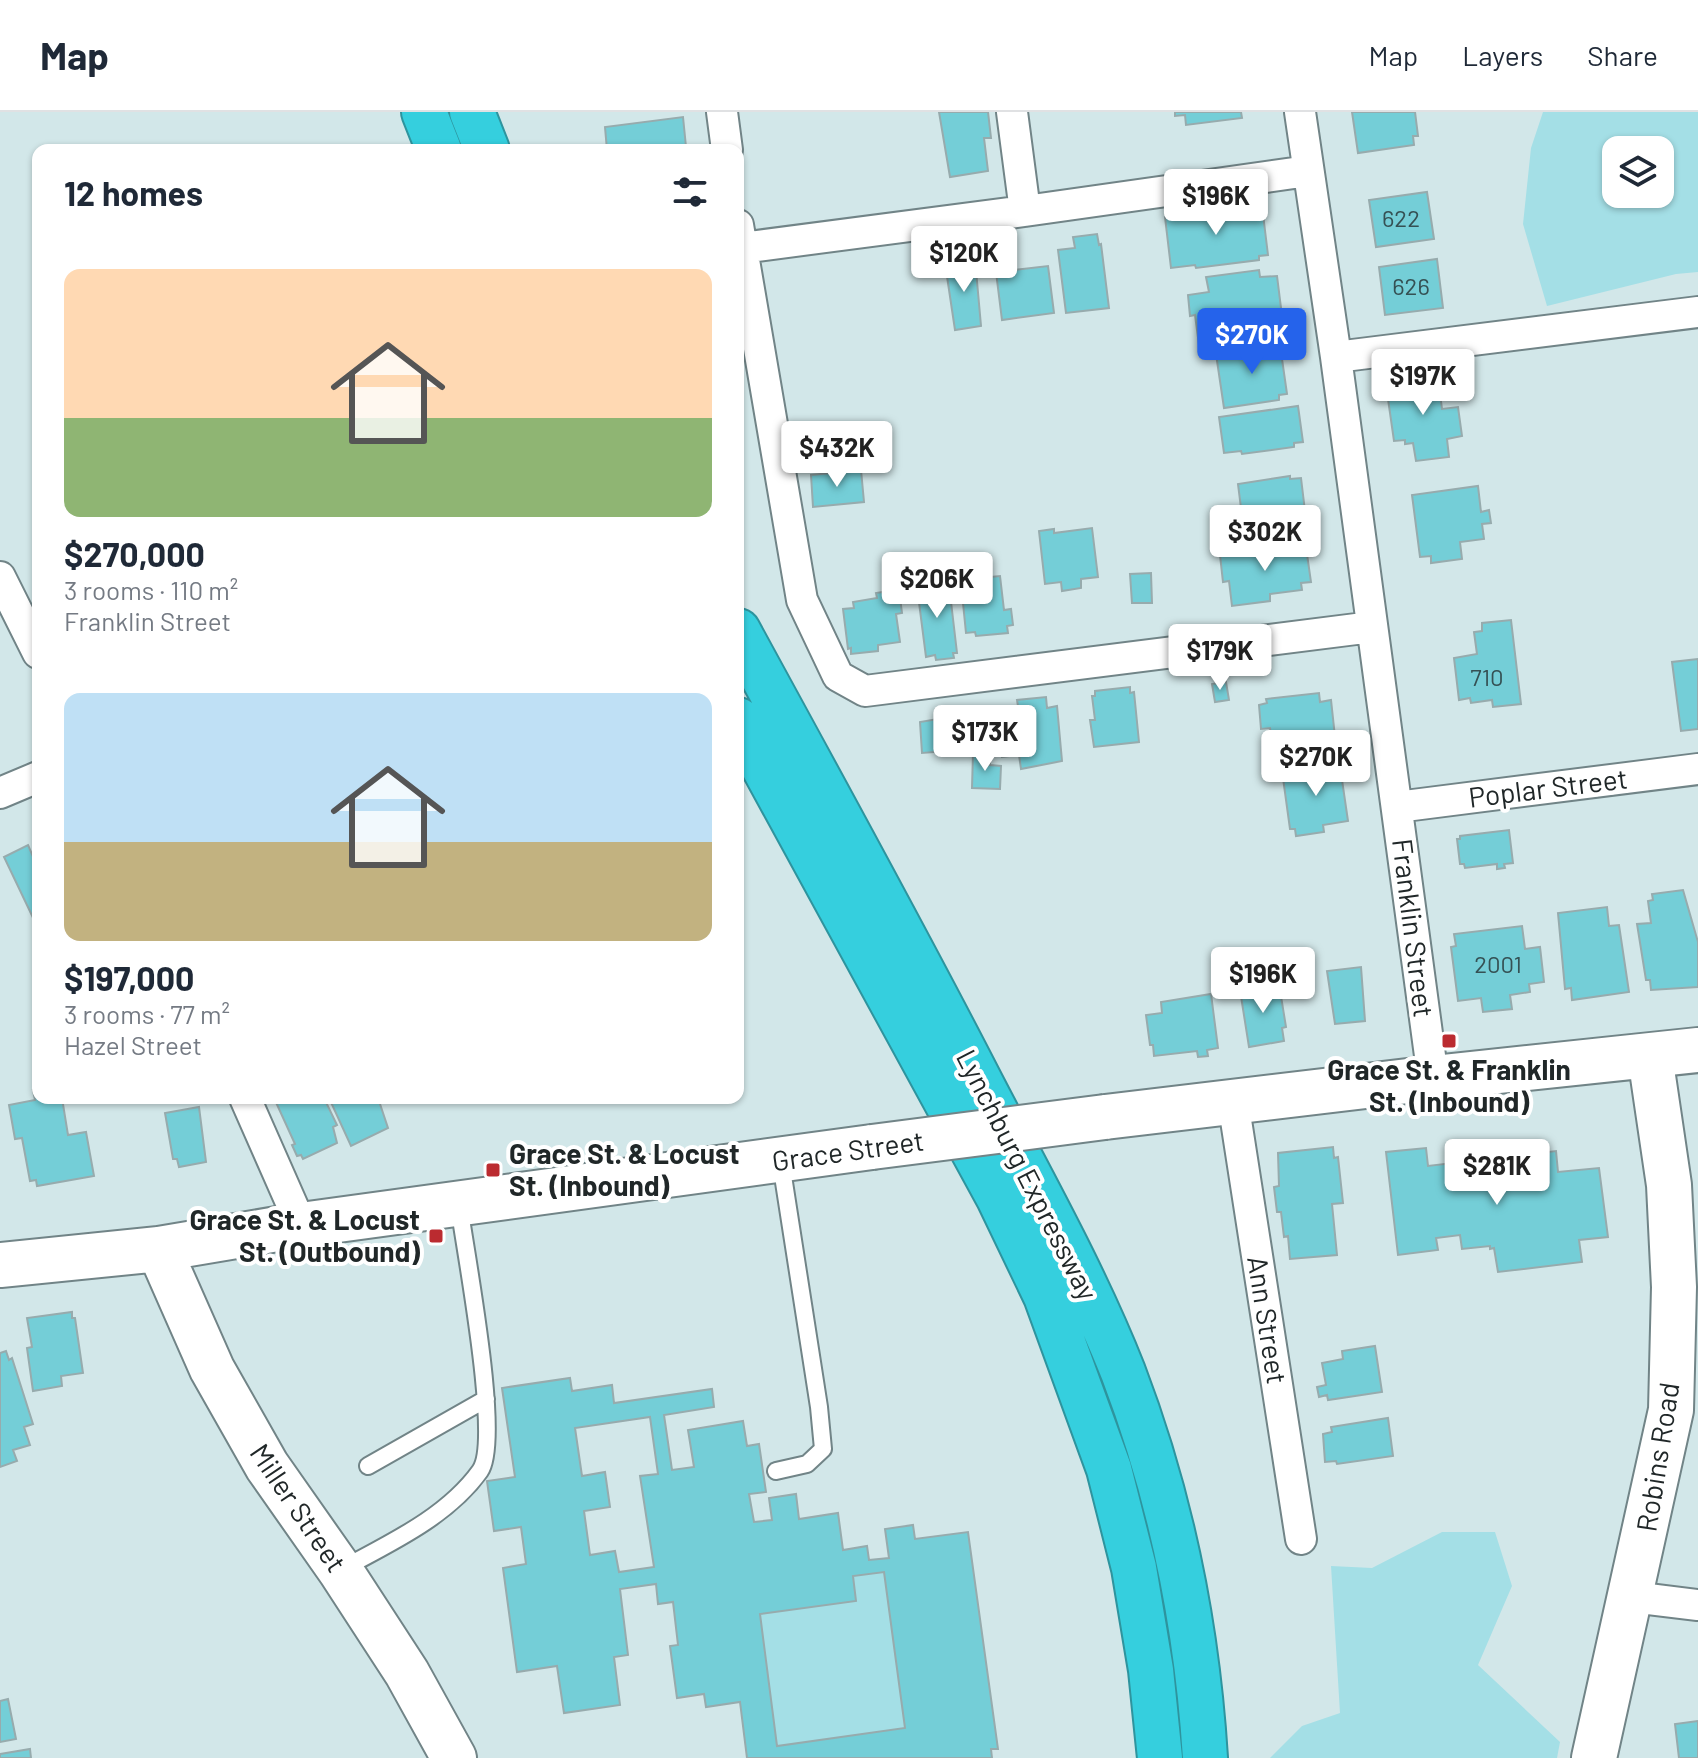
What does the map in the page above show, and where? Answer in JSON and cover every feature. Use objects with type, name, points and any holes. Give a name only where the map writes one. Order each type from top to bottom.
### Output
[{"type":"highway","points":[[424,112],[437,144]]},
{"type":"highway","points":[[472,112],[485,144]]},
{"type":"highway","name":"Lynchburg Expressway","points":[[744,642],[905,937],[1077,1269],[1123,1372],[1155,1470],[1182,1578],[1201,1701],[1205,1758]]},
{"type":"highway","name":"Lynchburg Expressway","points":[[744,731],[999,1198],[1046,1296],[1109,1469],[1134,1568],[1151,1670],[1160,1758]]},
{"type":"main road","name":"Grace Street","points":[[0,1265],[159,1249],[301,1225],[1105,1117],[1698,1050]]},
{"type":"main road","name":"Robins Road","points":[[1594,1758],[1671,1410],[1674,1287],[1669,1185],[1650,1056]]},
{"type":"main road","name":"Miller Street","points":[[159,1249],[212,1369],[251,1439],[407,1673],[454,1758]]},
{"type":"street","points":[[722,112],[726,144]]},
{"type":"street","points":[[1012,112],[1025,211]]},
{"type":"street","name":"Franklin Street","points":[[1300,112],[1433,1078]]},
{"type":"street","points":[[744,237],[1025,211],[1308,171]]},
{"type":"street","points":[[744,266],[802,600],[838,676],[865,691],[1372,627]]},
{"type":"street","points":[[1336,357],[1698,312]]},
{"type":"street","points":[[0,577],[32,641]]},
{"type":"street","name":"Poplar Street","points":[[1397,807],[1698,769]]},
{"type":"street","points":[[0,793],[32,780]]},
{"type":"street","name":"Ann Street","points":[[1233,1101],[1301,1539]]},
{"type":"street","points":[[248,1104],[301,1225]]},
{"type":"street","points":[[1632,1597],[1698,1605]]},
{"type":"lane","points":[[776,1471],[807,1464],[823,1449],[781,1159]]},
{"type":"lane","points":[[340,1570],[437,1513],[482,1469],[489,1451],[486,1399],[459,1204]]},
{"type":"lane","points":[[368,1466],[486,1399]]},
{"type":"shaded area","points":[[1543,112],[1698,112],[1698,272],[1676,274],[1547,306],[1523,224],[1531,148]]},
{"type":"shaded area","points":[[1442,1532],[1495,1532],[1512,1586],[1478,1665],[1560,1742],[1557,1758],[1270,1758],[1302,1726],[1340,1713],[1331,1566],[1372,1568]]},
{"type":"shaded area","points":[[884,1572],[905,1728],[777,1746],[760,1614],[855,1601],[853,1576]]},
{"type":"building","points":[[939,112],[988,112],[991,138],[984,138],[988,171],[950,177]]},
{"type":"building","points":[[1175,112],[1241,112],[1242,118],[1186,125],[1185,115],[1175,116]]},
{"type":"building","points":[[1352,112],[1415,112],[1418,136],[1413,136],[1414,145],[1358,153]]},
{"type":"building","points":[[683,117],[686,144],[606,144],[605,127]]},
{"type":"building","points":[[1427,192],[1434,239],[1376,247],[1369,200]]},
{"type":"building","points":[[1220,205],[1221,212],[1262,206],[1268,255],[1259,256],[1259,260],[1171,268],[1165,217]]},
{"type":"building","points":[[1097,234],[1109,308],[1066,313],[1058,250],[1075,248],[1073,237]]},
{"type":"building","points":[[975,259],[981,326],[955,330],[945,263]]},
{"type":"building","points":[[1437,259],[1443,308],[1385,315],[1379,267]]},
{"type":"building","points":[[1048,266],[1054,313],[1002,320],[996,272]]},
{"type":"building","points":[[1259,270],[1260,277],[1277,276],[1283,324],[1276,325],[1277,330],[1268,331],[1269,338],[1199,345],[1195,315],[1190,316],[1188,295],[1209,292],[1206,277]]},
{"type":"building","points":[[1280,345],[1287,394],[1279,395],[1279,400],[1224,408],[1216,354]]},
{"type":"building","points":[[1437,369],[1442,409],[1458,407],[1462,436],[1447,439],[1449,457],[1416,461],[1413,443],[1394,441],[1386,385],[1420,380],[1418,372]]},
{"type":"building","points":[[1298,406],[1303,442],[1294,443],[1294,447],[1242,454],[1241,451],[1224,453],[1219,417]]},
{"type":"building","points":[[861,470],[864,502],[813,507],[811,475]]},
{"type":"building","points":[[1290,476],[1290,479],[1301,478],[1307,528],[1297,529],[1298,535],[1245,540],[1238,484]]},
{"type":"building","points":[[1478,486],[1481,512],[1489,510],[1491,523],[1482,524],[1484,539],[1460,542],[1462,559],[1431,563],[1431,556],[1420,557],[1412,495]]},
{"type":"building","points":[[1092,528],[1098,577],[1081,579],[1081,588],[1062,591],[1061,582],[1045,584],[1039,531],[1054,529],[1054,533]]},
{"type":"building","points":[[1297,544],[1298,548],[1306,547],[1311,582],[1301,583],[1302,590],[1270,594],[1270,601],[1232,606],[1229,581],[1223,582],[1220,555]]},
{"type":"building","points":[[1151,573],[1152,603],[1132,603],[1130,574]]},
{"type":"building","points":[[897,575],[902,613],[896,614],[900,642],[878,645],[878,651],[851,654],[843,609],[854,608],[853,602],[877,598],[876,593],[889,591],[887,576]]},
{"type":"building","points":[[1000,576],[1004,610],[1011,609],[1013,625],[1007,626],[1008,633],[976,636],[975,632],[966,633],[962,593],[971,592],[970,579]]},
{"type":"building","points":[[925,577],[927,588],[949,585],[957,653],[953,653],[954,658],[936,660],[935,655],[926,657],[916,579]]},
{"type":"building","points":[[1511,620],[1521,704],[1493,707],[1492,700],[1471,703],[1470,698],[1459,700],[1454,658],[1477,654],[1474,632],[1482,631],[1482,623]]},
{"type":"building","points":[[1698,659],[1698,729],[1681,731],[1672,662]]},
{"type":"building","points":[[1226,682],[1229,700],[1215,702],[1212,684]]},
{"type":"building","points":[[1130,687],[1130,693],[1134,692],[1139,742],[1094,747],[1090,720],[1095,720],[1092,696],[1095,696],[1095,691]]},
{"type":"building","points":[[1319,693],[1320,702],[1331,700],[1335,737],[1273,746],[1270,728],[1261,729],[1259,705],[1267,703],[1266,699]]},
{"type":"building","points":[[1046,697],[1047,708],[1057,706],[1062,761],[1021,769],[1019,755],[1002,757],[997,710],[1018,706],[1017,700]]},
{"type":"building","points":[[960,711],[960,717],[965,716],[968,749],[959,750],[959,755],[947,756],[947,751],[922,753],[920,722],[938,719],[937,712]]},
{"type":"building","points":[[973,753],[990,754],[990,765],[1001,766],[1000,789],[972,788]]},
{"type":"building","points":[[1340,762],[1341,767],[1345,767],[1347,779],[1342,780],[1348,821],[1323,825],[1324,832],[1296,836],[1295,829],[1290,829],[1283,778],[1311,770],[1310,766]]},
{"type":"building","points":[[1509,830],[1513,863],[1497,869],[1497,864],[1465,868],[1464,864],[1460,864],[1457,839],[1460,836]]},
{"type":"building","points":[[28,845],[32,854],[32,916],[4,857]]},
{"type":"building","points":[[1683,890],[1698,942],[1698,987],[1651,990],[1650,980],[1646,980],[1637,924],[1651,923],[1648,901],[1653,900],[1652,894]]},
{"type":"building","points":[[1607,907],[1609,926],[1619,925],[1629,992],[1572,1000],[1571,988],[1565,989],[1558,913]]},
{"type":"building","points":[[1522,926],[1525,949],[1540,947],[1544,982],[1529,984],[1530,992],[1510,995],[1512,1009],[1483,1012],[1481,998],[1458,1001],[1451,947],[1456,946],[1454,934]]},
{"type":"building","points":[[1361,967],[1365,1021],[1335,1024],[1327,971]]},
{"type":"building","points":[[1279,984],[1286,1027],[1282,1028],[1284,1041],[1249,1047],[1240,990]]},
{"type":"building","points":[[1211,994],[1218,1048],[1207,1050],[1208,1056],[1198,1057],[1197,1051],[1154,1056],[1146,1015],[1162,1013],[1161,1002]]},
{"type":"building","points":[[32,1101],[32,1104],[63,1104],[68,1135],[86,1132],[94,1176],[37,1186],[36,1180],[30,1181],[22,1138],[15,1139],[9,1105]]},
{"type":"building","points":[[277,1104],[327,1104],[337,1125],[333,1127],[337,1143],[303,1159],[301,1155],[297,1156],[292,1145],[295,1144]]},
{"type":"building","points":[[332,1104],[380,1104],[388,1128],[351,1146]]},
{"type":"building","points":[[199,1107],[206,1162],[179,1167],[177,1159],[173,1159],[165,1113]]},
{"type":"building","points":[[1333,1147],[1334,1158],[1338,1157],[1343,1203],[1332,1204],[1337,1255],[1290,1259],[1288,1236],[1284,1237],[1274,1187],[1279,1186],[1278,1153]]},
{"type":"building","points":[[1426,1148],[1428,1166],[1556,1151],[1558,1172],[1599,1168],[1608,1237],[1579,1240],[1582,1262],[1498,1272],[1494,1248],[1462,1249],[1460,1235],[1436,1238],[1438,1250],[1398,1255],[1386,1152]]},
{"type":"building","points":[[72,1312],[83,1373],[61,1376],[62,1386],[33,1391],[27,1348],[32,1347],[27,1318]]},
{"type":"building","points":[[1375,1346],[1382,1392],[1328,1400],[1327,1395],[1319,1397],[1317,1387],[1326,1385],[1322,1363],[1343,1359],[1342,1351]]},
{"type":"building","points":[[6,1351],[9,1360],[12,1358],[33,1424],[24,1427],[30,1445],[13,1450],[17,1461],[0,1467],[0,1353]]},
{"type":"building","points":[[570,1378],[572,1391],[612,1385],[614,1403],[712,1389],[714,1407],[664,1415],[672,1470],[694,1467],[688,1430],[743,1421],[747,1446],[759,1444],[766,1492],[749,1494],[754,1522],[772,1520],[769,1498],[796,1494],[799,1519],[838,1513],[843,1550],[867,1546],[869,1560],[889,1558],[885,1529],[913,1525],[915,1539],[968,1532],[998,1749],[991,1749],[992,1758],[747,1758],[740,1702],[706,1707],[704,1694],[677,1698],[670,1646],[678,1645],[673,1602],[658,1604],[656,1584],[620,1589],[628,1655],[614,1657],[620,1705],[564,1713],[557,1666],[517,1672],[503,1568],[526,1564],[521,1527],[494,1531],[487,1481],[515,1477],[502,1388]],"holes":[[[650,1417],[658,1474],[640,1476],[654,1567],[619,1572],[615,1551],[590,1555],[584,1511],[610,1507],[605,1472],[582,1476],[575,1428]],[[884,1572],[905,1728],[777,1746],[760,1614],[856,1601],[853,1576]]]},
{"type":"building","points":[[1388,1418],[1393,1456],[1337,1464],[1336,1461],[1325,1462],[1323,1434],[1332,1432],[1331,1427]]},
{"type":"building","points":[[8,1699],[16,1739],[0,1742],[0,1701]]},
{"type":"building","points":[[1698,1721],[1698,1758],[1679,1758],[1675,1724]]},
{"type":"building","points":[[30,1749],[31,1758],[0,1758],[0,1754]]},
{"type":"place","name":"Grace St. & Franklin St. (Inbound)","points":[[1449,1041]]},
{"type":"place","name":"Grace St. & Locust St. (Inbound)","points":[[493,1170]]},
{"type":"place","name":"Grace St. & Locust St. (Outbound)","points":[[436,1236]]}]
